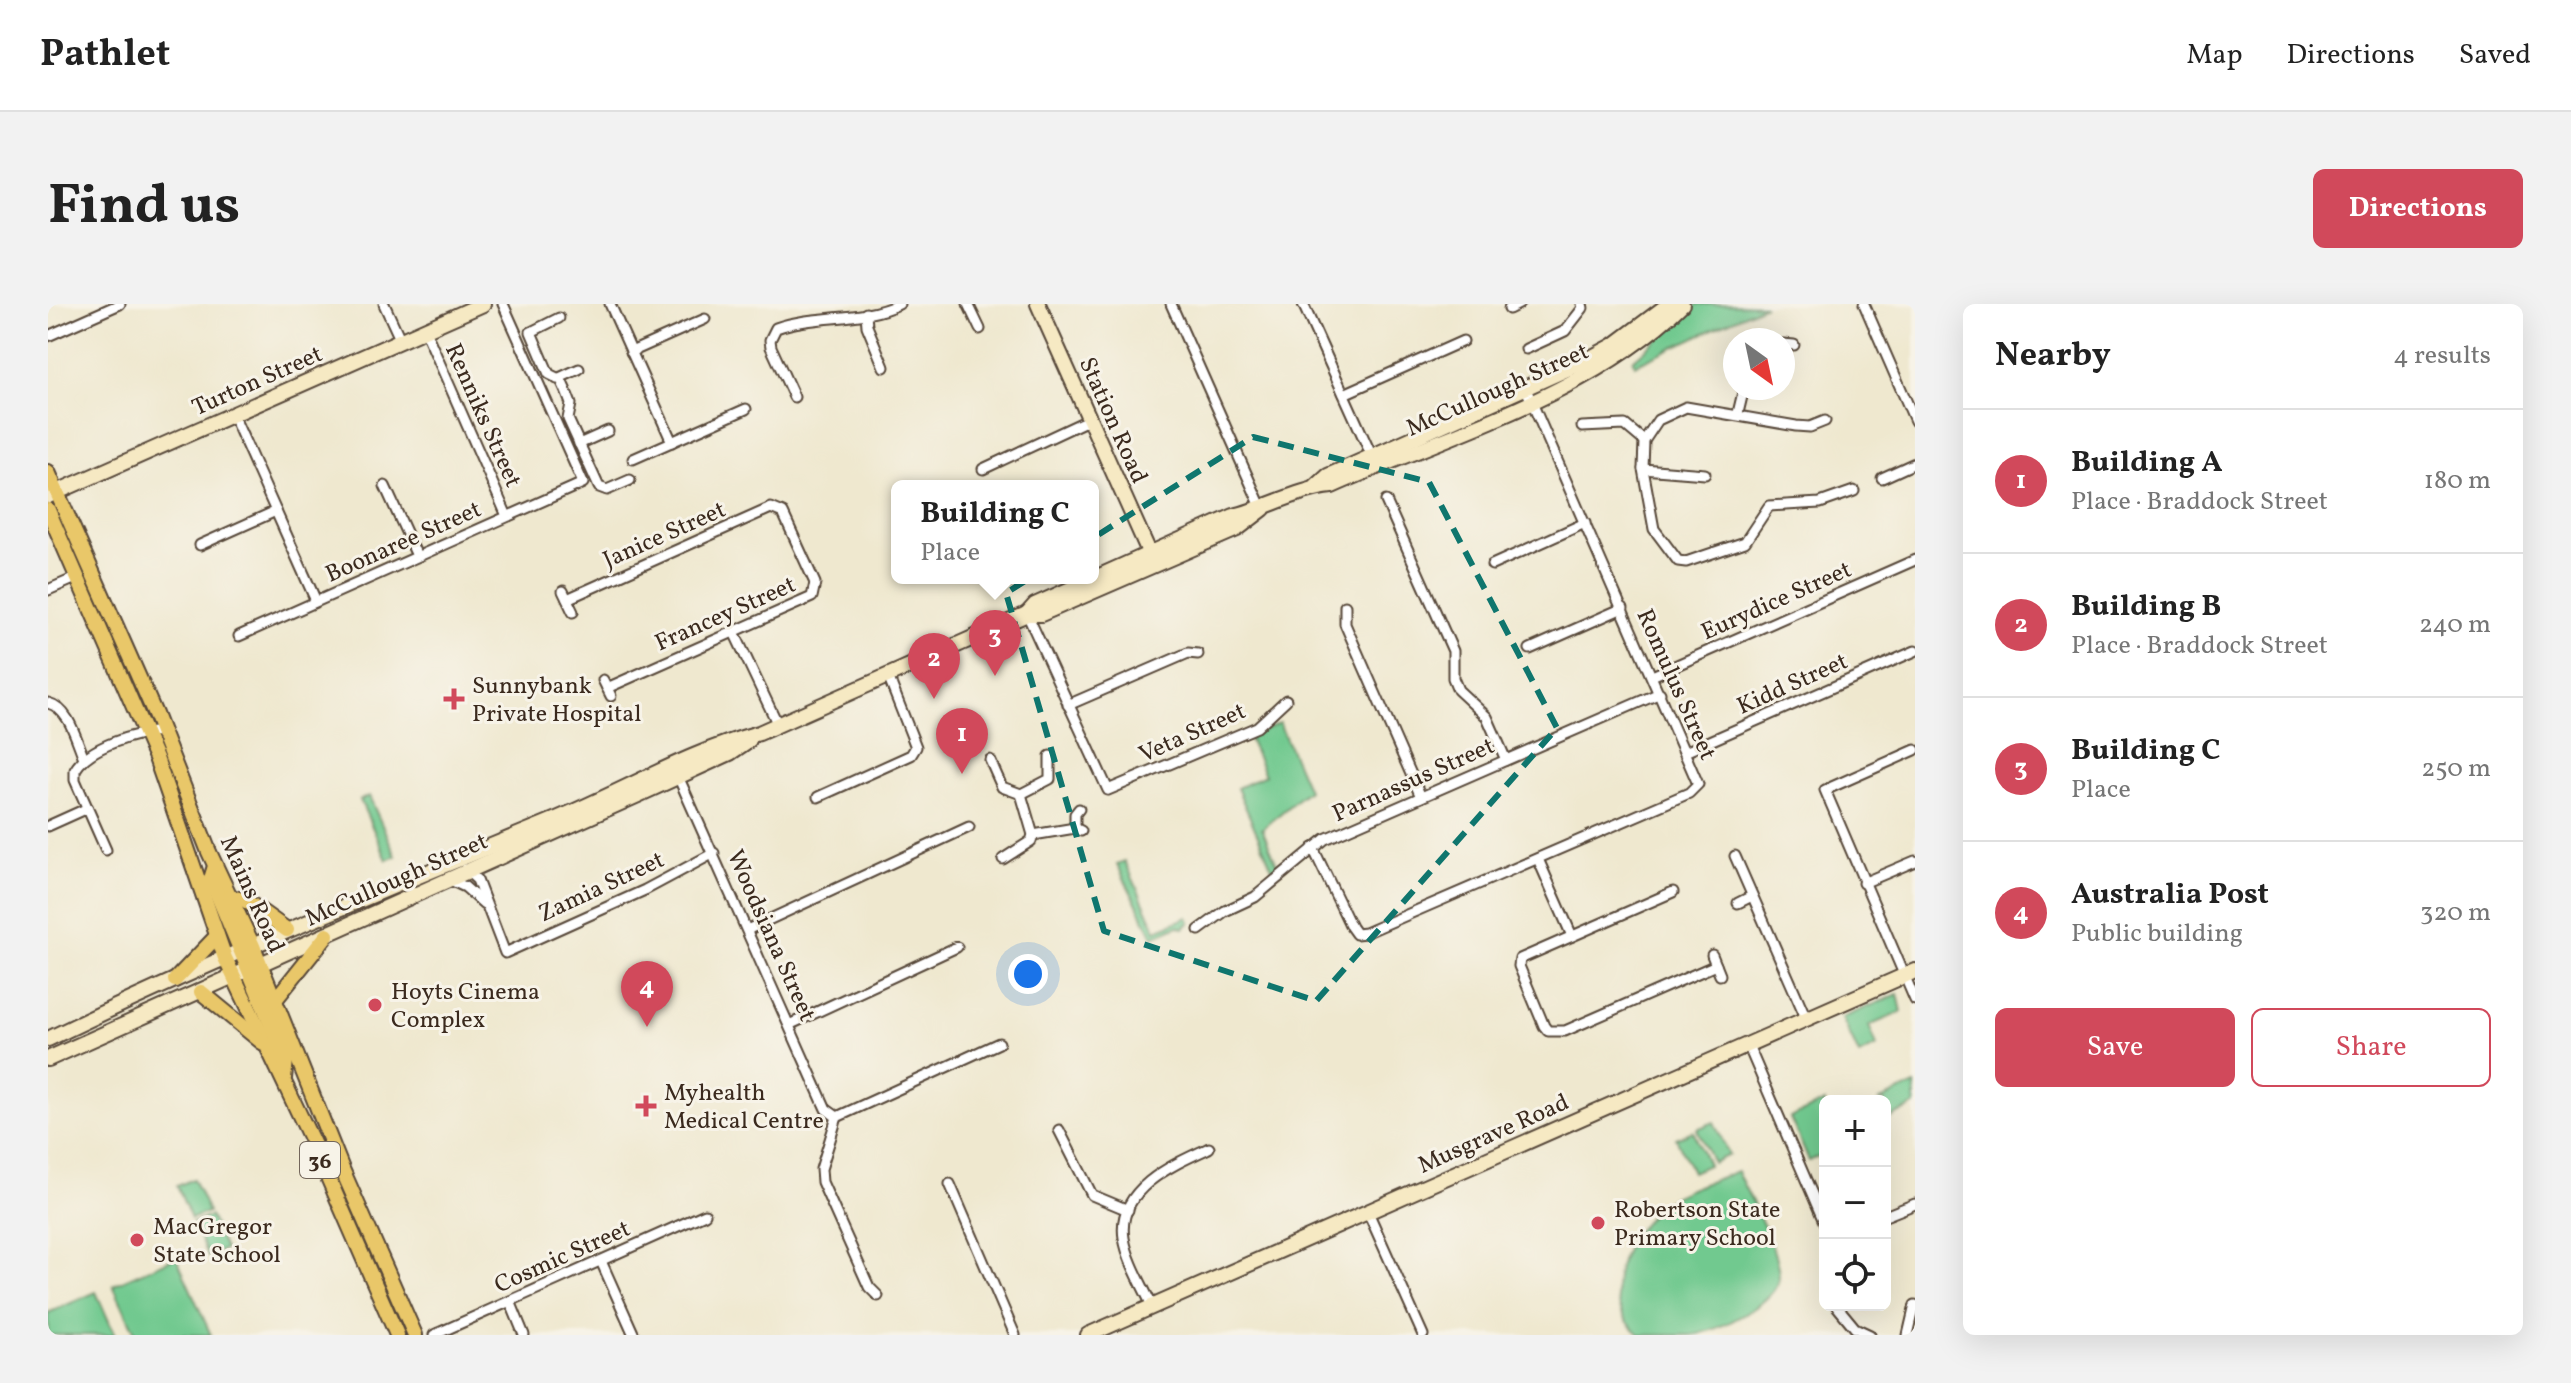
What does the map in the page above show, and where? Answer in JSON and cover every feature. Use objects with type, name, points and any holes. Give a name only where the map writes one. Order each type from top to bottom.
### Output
[{"type":"main road","name":"Turton Street","points":[[53,494],[483,304]]},
{"type":"main road","name":"Station Road","points":[[1038,304],[1152,559]]},
{"type":"main road","name":"McCullough Street","points":[[1528,395],[1613,346],[1669,304]]},
{"type":"main road","name":"McCullough Street","points":[[1099,580],[1237,529],[1263,509],[1316,487],[1328,476],[1374,461],[1626,352],[1682,304]]},
{"type":"main road","name":"Mains Road","points":[[48,472],[53,494],[162,731],[215,866],[253,946],[247,971],[266,1045],[397,1335]]},
{"type":"main road","name":"Mains Road","points":[[48,510],[145,732],[187,839],[217,936],[232,955]]},
{"type":"main road","name":"McCullough Street","points":[[48,1039],[427,869],[676,771],[730,753],[759,733],[1027,614],[1035,605],[1088,584]]},
{"type":"main road","name":"McCullough Street","points":[[48,1059],[327,935],[676,771]]},
{"type":"main road","points":[[215,866],[211,879],[232,955],[247,971],[286,1060],[283,1080]]},
{"type":"main road","points":[[230,897],[245,900],[287,930]]},
{"type":"main road","points":[[275,1000],[327,935]]},
{"type":"main road","points":[[175,980],[217,936]]},
{"type":"main road","name":"Mains Road","points":[[247,971],[275,1000],[342,1169],[415,1335]]},
{"type":"main road","name":"Musgrave Road","points":[[1088,1335],[1910,974]]},
{"type":"main road","points":[[201,992],[266,1045]]},
{"type":"street","points":[[384,304],[401,341]]},
{"type":"street","name":"Boonaree Street","points":[[239,636],[583,483],[503,304]]},
{"type":"street","points":[[610,304],[672,442]]},
{"type":"street","points":[[818,304],[823,317]]},
{"type":"street","points":[[794,397],[771,347],[772,334],[786,325],[823,317],[866,313],[899,304]]},
{"type":"street","points":[[968,304],[980,329]]},
{"type":"street","points":[[1171,304],[1263,509]]},
{"type":"street","points":[[1303,304],[1374,461]]},
{"type":"street","points":[[1509,309],[1519,304]]},
{"type":"street","points":[[1526,349],[1565,331],[1583,308],[1582,304]]},
{"type":"street","points":[[1864,304],[1915,421]]},
{"type":"street","points":[[48,336],[116,305]]},
{"type":"street","points":[[866,313],[867,326],[884,367]]},
{"type":"street","points":[[559,318],[531,332],[549,374],[561,380],[571,404],[568,419],[599,487],[607,490],[630,480]]},
{"type":"street","points":[[631,352],[705,319]]},
{"type":"street","name":"Renniks Street","points":[[425,330],[507,516]]},
{"type":"street","points":[[1344,394],[1463,341]]},
{"type":"street","points":[[557,379],[579,369]]},
{"type":"street","name":"Romulus Street","points":[[1313,848],[1356,934],[1689,793],[1698,784],[1528,395]]},
{"type":"street","points":[[1738,413],[1741,400]]},
{"type":"street","points":[[1825,421],[1810,427],[1686,407],[1658,420],[1644,441],[1643,469],[1654,529],[1678,561],[1686,562],[1745,542],[1769,506],[1820,503],[1854,491]]},
{"type":"street","points":[[633,459],[746,409]]},
{"type":"street","points":[[233,415],[316,601]]},
{"type":"street","points":[[983,469],[1090,419]]},
{"type":"street","points":[[1582,427],[1625,425],[1644,441]]},
{"type":"street","points":[[579,444],[608,431]]},
{"type":"street","points":[[1882,478],[1915,463]]},
{"type":"street","points":[[1643,469],[1705,474]]},
{"type":"street","points":[[385,486],[417,556]]},
{"type":"street","points":[[1386,501],[1453,651],[1453,678],[1458,690],[1487,717],[1506,760]]},
{"type":"street","name":"Janice Street","points":[[573,612],[565,595],[771,508],[778,509]]},
{"type":"street","name":"Francey Street","points":[[607,688],[815,593],[815,583],[778,509]]},
{"type":"street","points":[[200,545],[276,511]]},
{"type":"street","points":[[1492,565],[1585,523]]},
{"type":"street","name":"Eurydice Street","points":[[1652,676],[1915,560]]},
{"type":"street","points":[[48,590],[78,577]]},
{"type":"street","points":[[1345,606],[1345,624],[1421,797]]},
{"type":"street","points":[[1530,649],[1623,608]]},
{"type":"street","points":[[1027,614],[1068,705],[1188,653],[1198,654]]},
{"type":"street","points":[[734,632],[778,725]]},
{"type":"street","name":"Kidd Street","points":[[1685,752],[1915,651]]},
{"type":"street","points":[[818,797],[911,755],[916,747],[888,676]]},
{"type":"street","name":"Parnassus Street","points":[[1199,930],[1225,911],[1255,897],[1313,848],[1421,797],[1660,693]]},
{"type":"street","name":"Veta Street","points":[[1068,705],[1108,790],[1257,727],[1286,700]]},
{"type":"street","points":[[48,703],[57,705],[65,714],[84,758]]},
{"type":"street","points":[[106,850],[74,773],[84,758],[145,732],[162,731]]},
{"type":"street","points":[[1915,750],[1825,790],[1863,883],[1910,974],[1915,1000]]},
{"type":"street","points":[[990,760],[1002,787],[1021,794],[1050,779],[1050,756]]},
{"type":"street","name":"Woodsiana Street","points":[[676,771],[749,929],[826,1109],[837,1117]]},
{"type":"street","points":[[1003,859],[1031,841],[1033,835],[1021,794]]},
{"type":"street","points":[[48,826],[88,808]]},
{"type":"street","points":[[1033,835],[1078,830],[1075,814],[1079,809]]},
{"type":"street","points":[[749,929],[969,827]]},
{"type":"street","name":"Zamia Street","points":[[484,904],[505,953],[645,890],[714,853]]},
{"type":"street","points":[[1735,856],[1750,897],[1807,1020]]},
{"type":"street","points":[[1538,859],[1572,936]]},
{"type":"street","points":[[1863,883],[1915,861]]},
{"type":"street","points":[[427,869],[439,873],[459,867],[468,870],[476,878],[484,904]]},
{"type":"street","points":[[448,879],[465,887],[484,904]]},
{"type":"street","points":[[1673,892],[1520,959],[1519,966],[1544,1026],[1548,1031],[1558,1032],[1714,960],[1720,975]]},
{"type":"street","points":[[1738,903],[1750,897]]},
{"type":"street","points":[[791,1024],[957,947]]},
{"type":"street","points":[[878,1296],[869,1287],[822,1182],[821,1169],[837,1117],[999,1043]]},
{"type":"street","points":[[1748,1045],[1819,1210]]},
{"type":"street","points":[[1059,1130],[1092,1195],[1128,1210]]},
{"type":"street","points":[[1153,1308],[1123,1235],[1128,1210],[1154,1176],[1209,1148]]},
{"type":"street","points":[[950,1184],[1015,1335]]},
{"type":"street","points":[[1891,1214],[1915,1204]]},
{"type":"street","points":[[1368,1212],[1423,1335]]},
{"type":"street","name":"Cosmic Street","points":[[434,1335],[705,1214]]},
{"type":"street","points":[[601,1261],[634,1335]]},
{"type":"street","points":[[510,1301],[524,1335]]},
{"type":"street","points":[[1908,1335],[1915,1305]]},
{"type":"street","points":[[1841,1311],[1855,1328],[1870,1335]]},
{"type":"highlighted area","points":[[1253,437],[1429,482],[1557,728],[1316,1001],[1104,931],[1006,593]]},
{"type":"green space","points":[[1698,304],[1765,305],[1635,365],[1633,360]]},
{"type":"green space","points":[[1279,723],[1308,790],[1262,829],[1278,866],[1273,870],[1237,788],[1265,775],[1248,737]]},
{"type":"green space","points":[[369,796],[396,856],[387,860],[360,800]]},
{"type":"green space","points":[[1125,861],[1156,930],[1188,917],[1190,922],[1184,928],[1178,926],[1153,937],[1117,864]]},
{"type":"green space","points":[[1898,994],[1902,1012],[1869,1026],[1877,1046],[1859,1055],[1842,1018]]},
{"type":"green space","points":[[1915,1085],[1915,1105],[1891,1118],[1891,1095]]},
{"type":"green space","points":[[1819,1105],[1819,1157],[1809,1161],[1790,1118]]},
{"type":"green space","points":[[1714,1122],[1729,1155],[1713,1163],[1697,1129]]},
{"type":"green space","points":[[1693,1131],[1708,1165],[1692,1172],[1676,1138]]},
{"type":"green space","points":[[1737,1171],[1773,1250],[1779,1275],[1776,1285],[1758,1305],[1715,1329],[1691,1335],[1641,1335],[1626,1320],[1618,1303],[1616,1285],[1626,1249],[1636,1232],[1663,1204]]},
{"type":"green space","points":[[193,1179],[208,1212],[191,1219],[177,1186]]},
{"type":"green space","points":[[210,1216],[225,1249],[208,1257],[193,1223]]},
{"type":"green space","points":[[176,1257],[211,1335],[136,1335],[113,1285]]},
{"type":"green space","points":[[96,1292],[115,1335],[48,1335],[48,1313]]},
{"type":"place","name":"Building C","points":[[995,676]]},
{"type":"place","name":"Sunnybank Private Hospital","points":[[454,699]]},
{"type":"place","name":"Building B","points":[[934,699]]},
{"type":"place","name":"Building A","points":[[962,774]]},
{"type":"place","name":"Hoyts Cinema Complex","points":[[375,1005]]},
{"type":"place","name":"Australia Post","points":[[647,1027]]},
{"type":"place","name":"Myhealth Medical Centre","points":[[646,1106]]},
{"type":"place","name":"Robertson State Primary School","points":[[1598,1223]]},
{"type":"place","name":"MacGregor State School","points":[[137,1240]]}]
